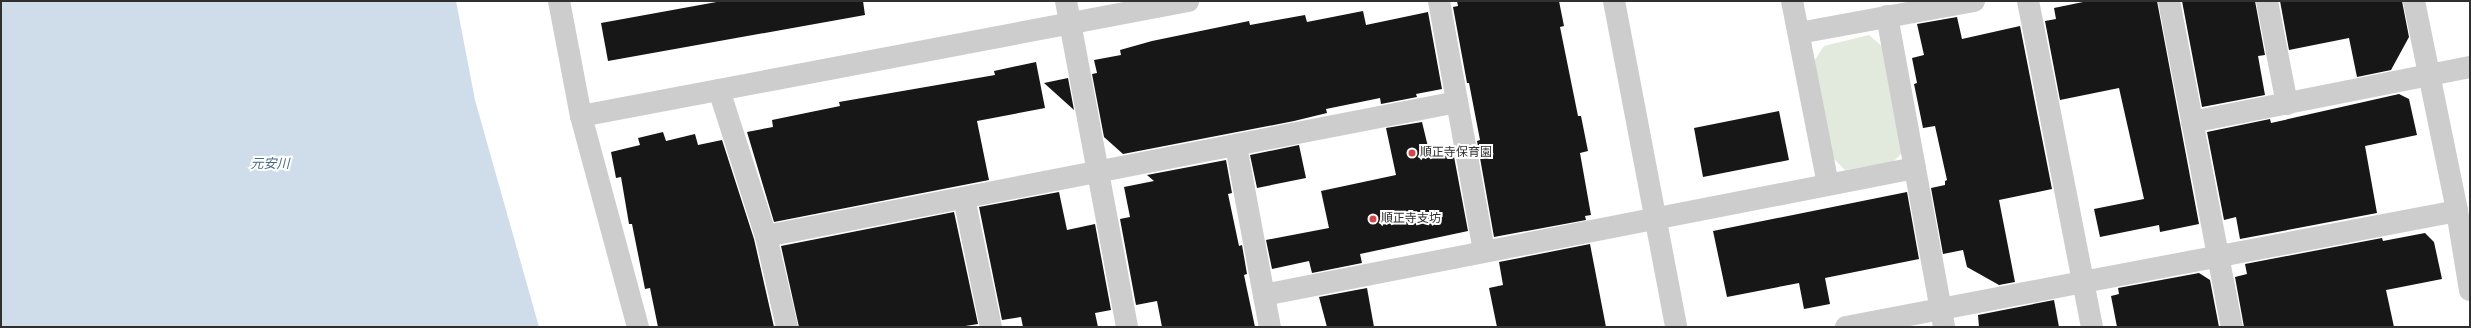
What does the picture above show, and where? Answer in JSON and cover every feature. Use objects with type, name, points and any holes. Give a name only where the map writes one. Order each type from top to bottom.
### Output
[{"type":"street","points":[[559,1],[581,116],[638,327]]},
{"type":"street","points":[[1066,1],[1127,327]]},
{"type":"street","points":[[581,116],[1188,1]]},
{"type":"street","points":[[1439,1],[1484,251]]},
{"type":"street","points":[[1614,1],[1676,327]]},
{"type":"street","points":[[1792,1],[1828,185]]},
{"type":"street","points":[[1799,33],[1974,1]]},
{"type":"street","points":[[2028,1],[2092,327]]},
{"type":"street","points":[[2169,1],[2232,327]]},
{"type":"street","points":[[2267,1],[2287,104]]},
{"type":"street","points":[[2414,1],[2428,76],[2457,211],[2470,290]]},
{"type":"street","points":[[1887,16],[1942,318]]},
{"type":"street","points":[[2192,122],[2470,67]]},
{"type":"street","points":[[719,90],[766,236],[787,327]]},
{"type":"street","points":[[766,236],[1457,102]]},
{"type":"street","points":[[1236,146],[1270,327]]},
{"type":"street","points":[[1264,295],[1915,168]]},
{"type":"street","points":[[964,198],[991,327]]},
{"type":"street","points":[[1846,327],[1942,318],[2083,282],[2457,211]]},
{"type":"shaded area","points":[[1869,35],[1885,49],[1907,148],[1893,162],[1845,170],[1830,155],[1812,64],[1824,46]]},
{"type":"water","name":"元安川","points":[[1,1],[456,1],[475,100],[539,327],[1,327]]},
{"type":"building","points":[[722,1],[863,1],[865,15],[608,61],[601,23]]},
{"type":"building","points":[[1457,1],[1559,1],[1564,26],[1560,27],[1578,116],[1581,116],[1588,151],[1580,153],[1591,215],[1585,216],[1586,220],[1494,237],[1477,141],[1480,140],[1469,83],[1467,83],[1453,7],[1458,6]]},
{"type":"building","points":[[2088,1],[2157,1],[2199,224],[2160,232],[2159,225],[2100,237],[2094,209],[2144,199],[2119,88],[2060,100],[2045,21],[2056,19],[2054,8]]},
{"type":"building","points":[[2182,1],[2255,1],[2265,55],[2258,56],[2265,95],[2202,107]]},
{"type":"building","points":[[2280,1],[2402,1],[2409,37],[2391,70],[2357,77],[2349,38],[2289,50]]},
{"type":"building","points":[[1363,11],[1366,25],[1428,12],[1442,89],[1416,94],[1417,97],[1381,104],[1380,98],[1326,109],[1327,113],[1294,121],[1123,154],[1104,137],[1092,74],[1097,73],[1094,60],[1121,55],[1120,50],[1152,41],[1249,21],[1250,25],[1305,15],[1307,22]]},
{"type":"building","points":[[1957,17],[1962,39],[2020,26],[2052,189],[1999,200],[2015,282],[1999,285],[1967,267],[1963,250],[1943,254],[1931,188],[1945,185],[1945,181],[1947,180],[1935,126],[1923,128],[1914,84],[1917,83],[1912,58],[1924,55],[1917,24]]},
{"type":"building","points":[[1036,62],[1045,108],[977,121],[989,180],[774,222],[747,132],[773,127],[772,120],[840,106],[839,102],[995,75],[994,71]]},
{"type":"building","points":[[1068,78],[1074,110],[1044,83]]},
{"type":"building","points":[[2399,94],[2409,99],[2417,135],[2365,146],[2377,213],[2240,239],[2236,217],[2224,220],[2207,132],[2270,119],[2271,123]]},
{"type":"building","points":[[1779,111],[1789,160],[1703,177],[1694,128]]},
{"type":"building","points":[[1422,122],[1429,151],[1452,146],[1468,231],[1360,254],[1362,263],[1312,273],[1309,261],[1272,269],[1266,240],[1329,228],[1321,191],[1396,175],[1386,128]]},
{"type":"building","points":[[663,132],[666,141],[695,134],[698,145],[722,140],[754,239],[774,327],[658,327],[650,288],[645,289],[632,224],[629,224],[621,177],[616,178],[611,152],[640,145],[638,138]]},
{"type":"building","points":[[1299,145],[1306,178],[1257,188],[1250,155]]},
{"type":"building","points":[[1226,160],[1232,193],[1228,194],[1239,246],[1242,245],[1247,274],[1244,275],[1255,327],[1162,327],[1157,301],[1136,305],[1120,219],[1130,217],[1124,187],[1154,181],[1147,175]]},
{"type":"building","points":[[1059,192],[1067,230],[1095,224],[1111,310],[1095,313],[1098,327],[1023,327],[1021,317],[1002,320],[979,207]]},
{"type":"building","points":[[1907,192],[1919,259],[1825,278],[1830,304],[1804,309],[1799,283],[1727,297],[1713,231]]},
{"type":"building","points":[[954,212],[978,324],[959,327],[799,327],[781,246]]},
{"type":"building","points":[[2425,233],[2434,242],[2442,279],[2386,290],[2394,327],[2244,327],[2235,277],[2247,274],[2245,264],[2382,238],[2383,241]]},
{"type":"building","points":[[1590,244],[1606,327],[1497,327],[1489,288],[1503,285],[1499,262]]},
{"type":"building","points":[[2199,273],[2210,280],[2219,327],[2117,327],[2111,296],[2119,294],[2118,288]]},
{"type":"building","points":[[1367,288],[1374,327],[1327,327],[1319,297]]},
{"type":"building","points":[[2054,300],[2059,327],[1979,327],[1978,315]]},
{"type":"place","name":"順正寺保育園","points":[[1412,153]]},
{"type":"place","name":"順正寺支坊","points":[[1373,219]]}]
